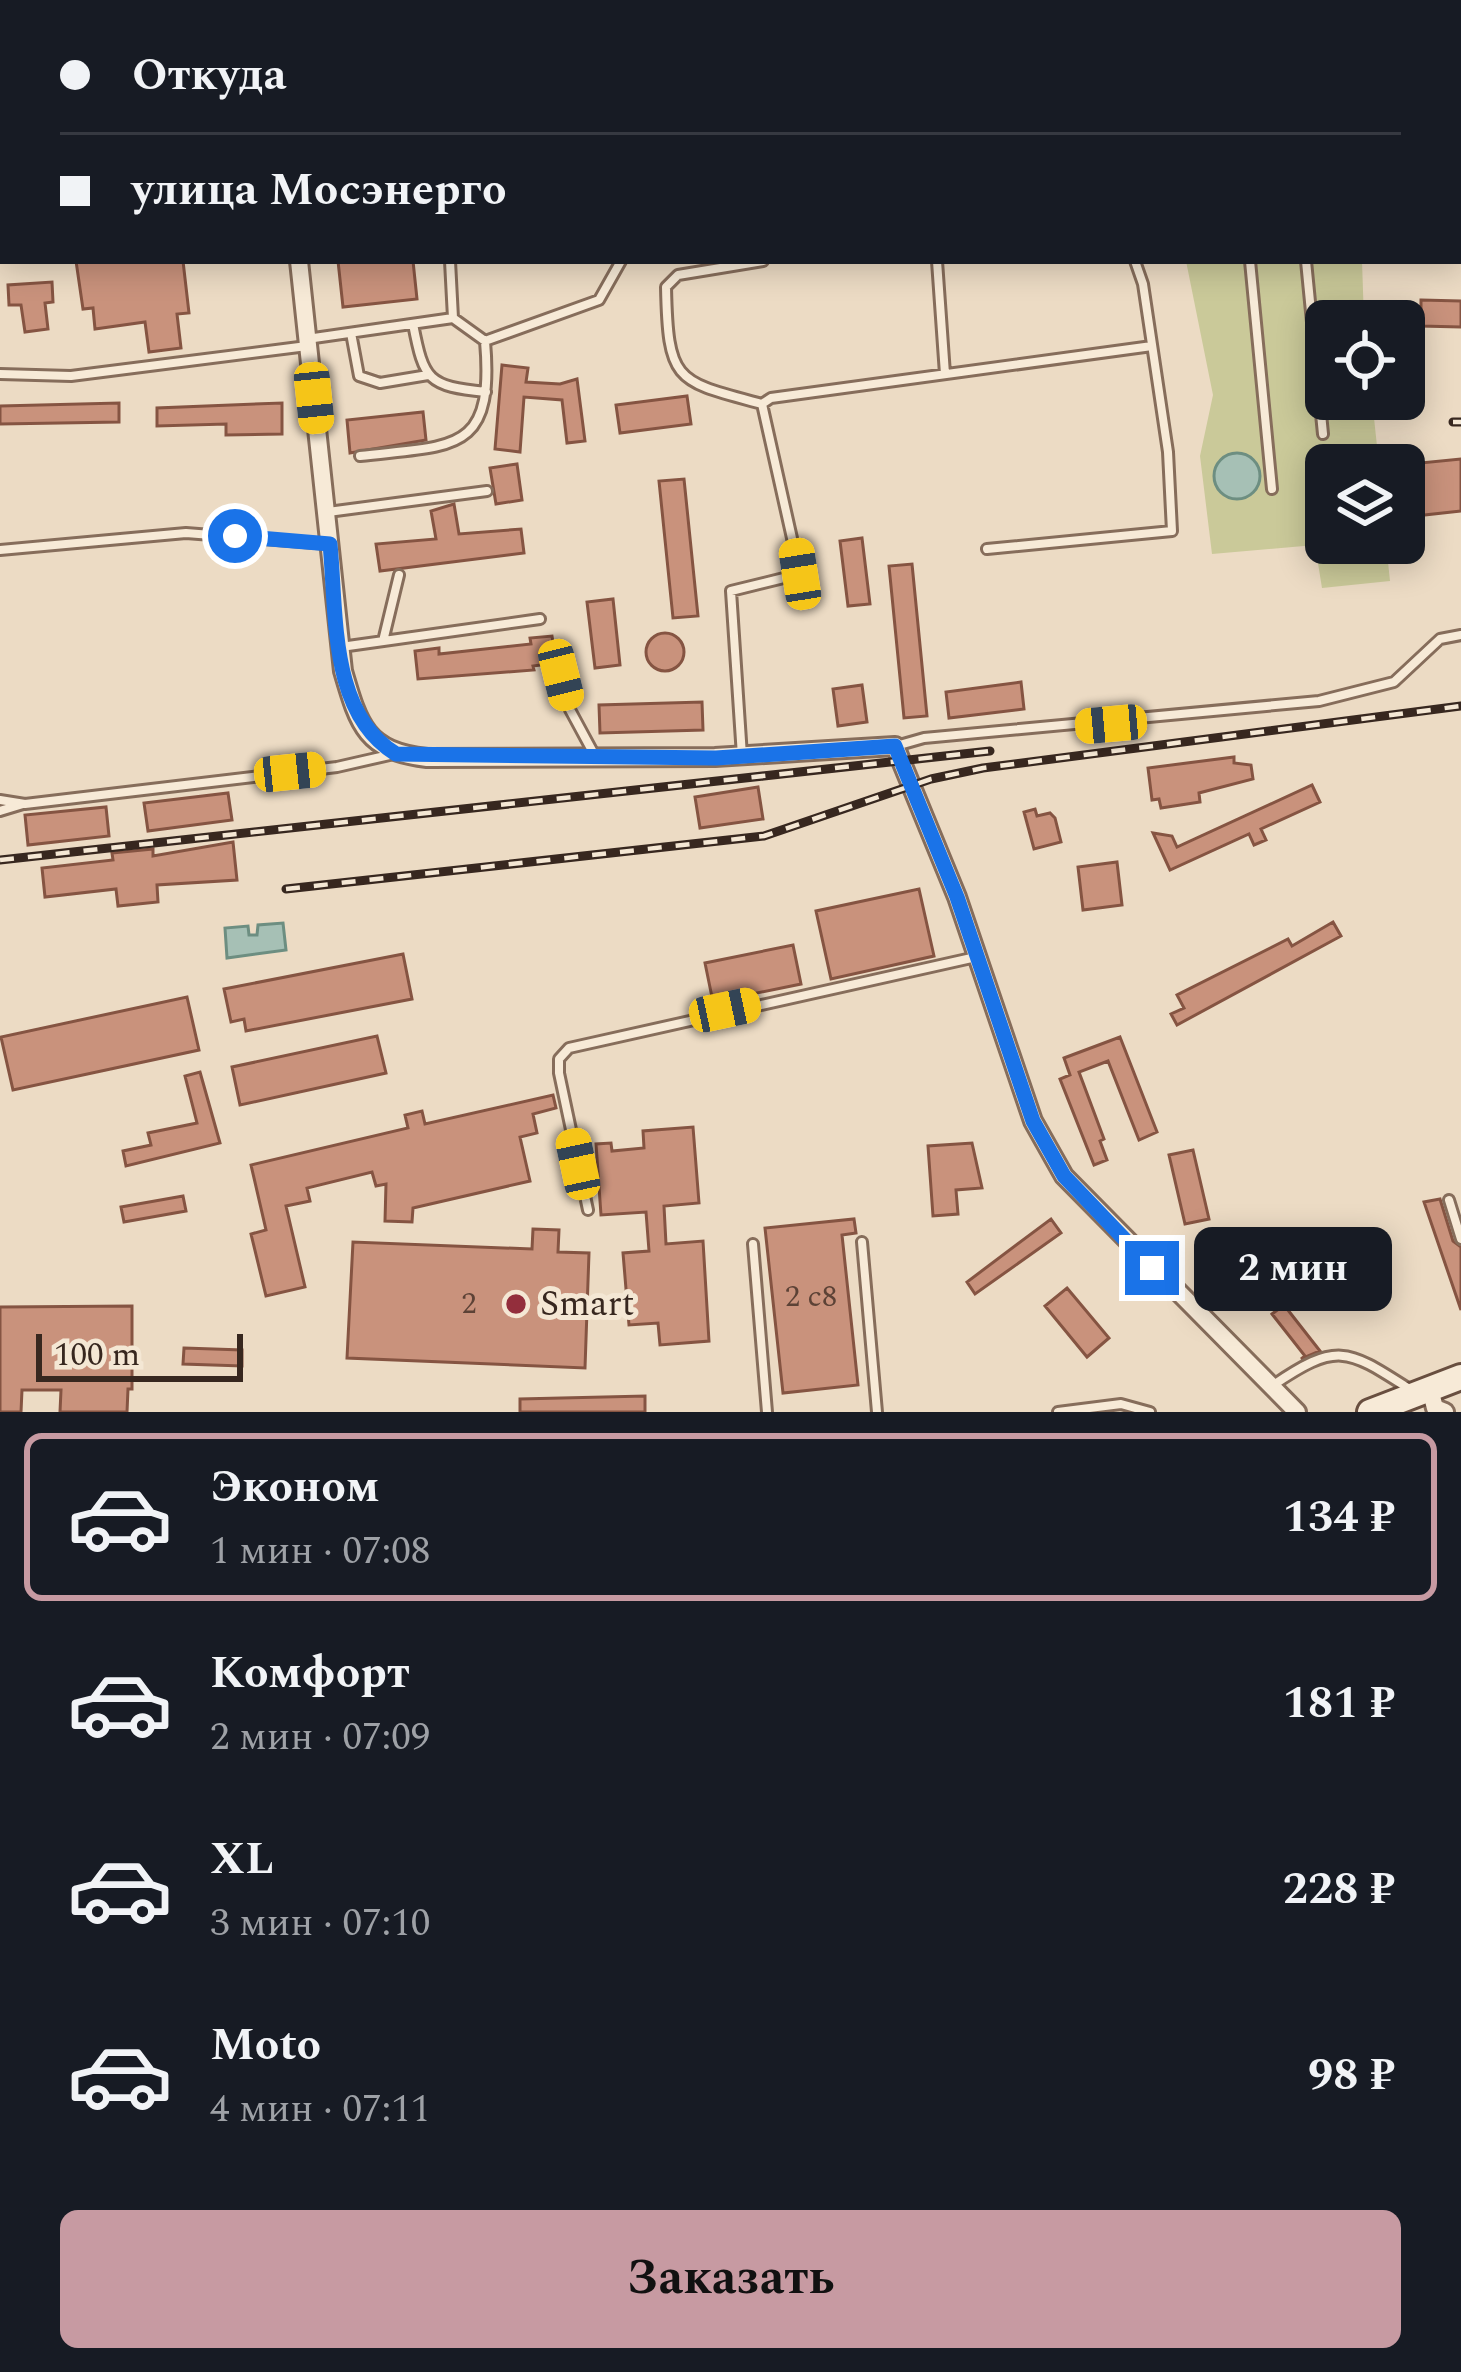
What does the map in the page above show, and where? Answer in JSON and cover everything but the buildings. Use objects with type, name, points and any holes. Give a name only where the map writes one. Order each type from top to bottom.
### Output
[{"type":"main road","points":[[1370,1412],[1433,1403],[1461,1377]]},
{"type":"street","points":[[299,264],[340,647],[354,711],[370,738],[396,754],[742,756],[895,746],[977,957],[1033,1121],[1064,1176],[1297,1412]]},
{"type":"lane","points":[[450,264],[453,318]]},
{"type":"lane","points":[[485,341],[599,300],[610,290],[620,264]]},
{"type":"lane","points":[[745,264],[678,275],[666,287],[682,379],[763,404]]},
{"type":"lane","points":[[937,264],[946,374]]},
{"type":"lane","points":[[987,549],[1172,531],[1168,452],[1136,264]]},
{"type":"lane","points":[[1250,264],[1272,489]]},
{"type":"lane","points":[[1306,264],[1323,434]]},
{"type":"lane","points":[[0,374],[71,376],[453,318],[485,341]]},
{"type":"lane","points":[[413,324],[428,375],[446,388],[486,392]]},
{"type":"lane","points":[[351,333],[359,376],[369,382],[428,375]]},
{"type":"lane","points":[[360,456],[460,441],[472,432],[486,392],[485,341]]},
{"type":"lane","points":[[763,404],[771,398],[1152,346]]},
{"type":"lane","points":[[742,756],[730,591],[800,574],[763,404]]},
{"type":"lane","points":[[326,513],[487,491]]},
{"type":"lane","points":[[0,550],[187,533],[330,544]]},
{"type":"lane","points":[[384,638],[399,575]]},
{"type":"lane","points":[[340,647],[541,619]]},
{"type":"lane","points":[[895,746],[924,738],[1319,701],[1394,682],[1439,638],[1461,635]]},
{"type":"lane","points":[[561,675],[568,706],[595,756]]},
{"type":"lane","points":[[0,811],[25,804],[337,767],[396,754]]},
{"type":"lane","points":[[0,800],[25,804]]},
{"type":"lane","points":[[588,1210],[559,1073],[559,1059],[569,1048],[977,957]]},
{"type":"lane","points":[[1449,1200],[1461,1239]]},
{"type":"lane","points":[[862,1242],[877,1412]]},
{"type":"lane","points":[[753,1244],[767,1412]]},
{"type":"lane","points":[[1271,1387],[1312,1359],[1338,1352],[1358,1356],[1433,1403]]},
{"type":"lane","points":[[1058,1412],[1121,1404],[1150,1412]]},
{"type":"shaded area","points":[[1187,264],[1362,264],[1363,300],[1305,300],[1305,420],[1374,420],[1377,444],[1305,444],[1305,546],[1212,554],[1200,456],[1213,395]]},
{"type":"shaded area","points":[[1237,453],[1254,459],[1260,476],[1254,493],[1237,499],[1220,493],[1214,476],[1220,459]]},
{"type":"shaded area","points":[[1318,564],[1388,564],[1390,581],[1322,588]]},
{"type":"shaded area","points":[[283,923],[286,950],[227,958],[225,928],[248,926],[249,935],[257,935],[258,925]]},
{"type":"railway","points":[[1453,422],[1461,422]]},
{"type":"railway","points":[[286,889],[764,836],[931,779],[983,768],[1461,706]]},
{"type":"railway","points":[[0,860],[990,751]]},
{"type":"place","name":"Smart","points":[[516,1304]]},
{"type":"route","points":[[235,536],[330,544],[343,671],[354,711],[370,738],[396,754],[716,758],[895,746],[957,897],[1033,1121],[1064,1176],[1152,1268]]}]
